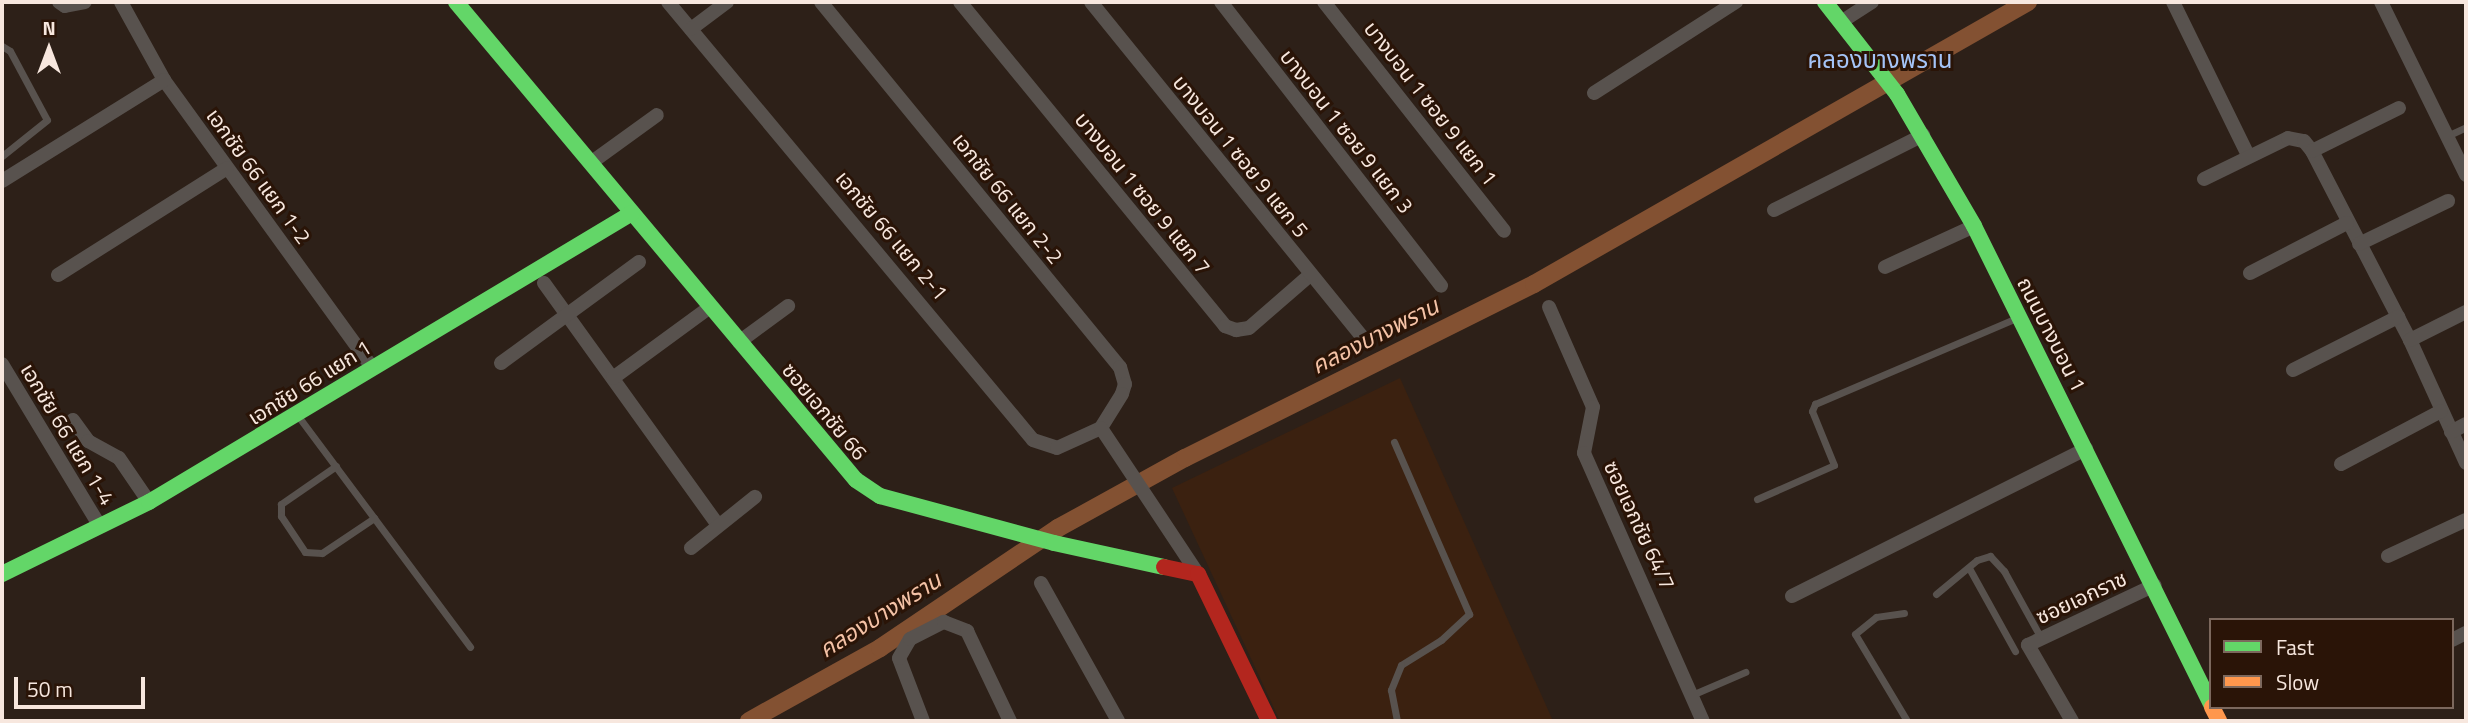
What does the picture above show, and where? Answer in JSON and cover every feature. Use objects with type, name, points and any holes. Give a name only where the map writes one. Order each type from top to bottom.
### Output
[{"type":"street","points":[[60,2],[65,6],[85,2]]},
{"type":"street","name":"ซอยเอกชัย 66","points":[[456,2],[856,480],[880,496],[1054,543],[1198,574]]},
{"type":"street","name":"เอกชัย 66 แยก 2-1","points":[[668,2],[1032,440],[1057,448],[1101,428]]},
{"type":"street","points":[[691,29],[727,2]]},
{"type":"street","name":"เอกชัย 66 แยก 2-2","points":[[821,2],[1120,368],[1125,384],[1122,394],[1101,428]]},
{"type":"street","name":"บางบอน 1 ซอย 9 แยก 5","points":[[1091,2],[1361,335]]},
{"type":"street","name":"บางบอน 1 ซอย 9 แยก 3","points":[[1221,2],[1440,286]]},
{"type":"street","name":"บางบอน 1 ซอย 9 แยก 1","points":[[1324,2],[1504,231]]},
{"type":"street","points":[[1594,93],[1735,2]]},
{"type":"street","name":"ถนนบางบอน 1","points":[[1825,2],[1897,94],[1974,226],[2155,585],[2209,700]]},
{"type":"street","points":[[1841,22],[1872,2]]},
{"type":"street","points":[[2173,2],[2248,155]]},
{"type":"street","points":[[2381,2],[2465,168]]},
{"type":"street","name":"บางบอน 1 ซอย 9 แยก 7","points":[[963,3],[1225,326],[1236,330],[1249,328],[1310,275]]},
{"type":"street","name":"เอกชัย 66 แยก 1-2","points":[[126,4],[164,80],[373,368]]},
{"type":"street","points":[[2,181],[164,80]]},
{"type":"street","points":[[2312,151],[2399,108]]},
{"type":"street","points":[[592,162],[657,115]]},
{"type":"street","points":[[1774,210],[1923,135]]},
{"type":"street","points":[[2204,179],[2248,155],[2288,138],[2304,141],[2312,151],[2410,340],[2466,463]]},
{"type":"street","points":[[58,275],[227,168]]},
{"type":"street","points":[[2359,244],[2448,201]]},
{"type":"street","name":"เอกชัย 66 แยก 1","points":[[2,574],[149,502],[632,213]]},
{"type":"street","points":[[2250,273],[2347,223]]},
{"type":"street","points":[[1885,267],[1974,226]]},
{"type":"street","points":[[501,363],[639,261]]},
{"type":"street","points":[[544,283],[717,524]]},
{"type":"street","points":[[739,342],[788,306]]},
{"type":"street","points":[[613,378],[710,307]]},
{"type":"street","name":"ซอยเอกชัย 64/7","points":[[1549,307],[1593,407],[1584,453],[1694,694],[1703,721]]},
{"type":"street","points":[[2410,340],[2466,312]]},
{"type":"street","points":[[2293,370],[2398,317]]},
{"type":"street","name":"เอกชัย 66 แยก 1-4","points":[[2,364],[99,525]]},
{"type":"street","points":[[2341,464],[2441,411]]},
{"type":"street","points":[[73,420],[88,441],[119,458],[149,502]]},
{"type":"street","points":[[2451,432],[2466,424]]},
{"type":"street","points":[[1101,428],[1198,574],[1269,721]]},
{"type":"street","points":[[1792,596],[2085,449]]},
{"type":"street","points":[[691,548],[717,524],[755,497]]},
{"type":"street","points":[[2388,556],[2466,520]]},
{"type":"street","points":[[1041,583],[1118,721]]},
{"type":"street","name":"ซอยเอกราช","points":[[2072,721],[2028,645],[2155,585]]},
{"type":"street","points":[[923,721],[899,658],[910,639],[944,622],[958,625],[973,640],[1010,721]]},
{"type":"lane","points":[[2,46],[10,51],[47,120],[2,156]]},
{"type":"lane","points":[[2447,136],[2466,127]]},
{"type":"lane","points":[[1757,499],[1834,465],[1812,411],[1815,404],[2019,317]]},
{"type":"lane","points":[[298,415],[470,647]]},
{"type":"lane","points":[[1394,442],[1469,614],[1441,640],[1401,665],[1391,690],[1397,721]]},
{"type":"lane","points":[[336,467],[281,504],[281,516],[306,552],[322,553],[374,518]]},
{"type":"lane","points":[[1936,594],[1984,555],[1995,559],[2041,638]]},
{"type":"lane","points":[[1969,568],[2015,652]]},
{"type":"lane","points":[[1904,613],[1876,617],[1855,634],[1908,721]]},
{"type":"lane","points":[[1694,694],[1745,672]]},
{"type":"shaded area","points":[[1400,378],[1553,721],[1280,721],[1172,488]]},
{"type":"waterway","name":"คลองบางพราน","points":[[749,721],[880,648],[1058,528],[1185,458],[1534,284],[2028,2]]},
{"type":"traffic: fast","points":[[456,2],[856,480],[880,496],[1054,543],[1164,567]]},
{"type":"traffic: fast","points":[[1825,2],[1897,94],[1974,226],[2209,700]]},
{"type":"traffic: fast","points":[[2,574],[149,502],[632,213]]},
{"type":"traffic: slow","points":[[2213,709],[2219,721]]},
{"type":"traffic: jam","points":[[1164,567],[1198,574],[1269,721]]},
{"type":"district","name":"คลองบางพราน","points":[[1880,60]]}]
